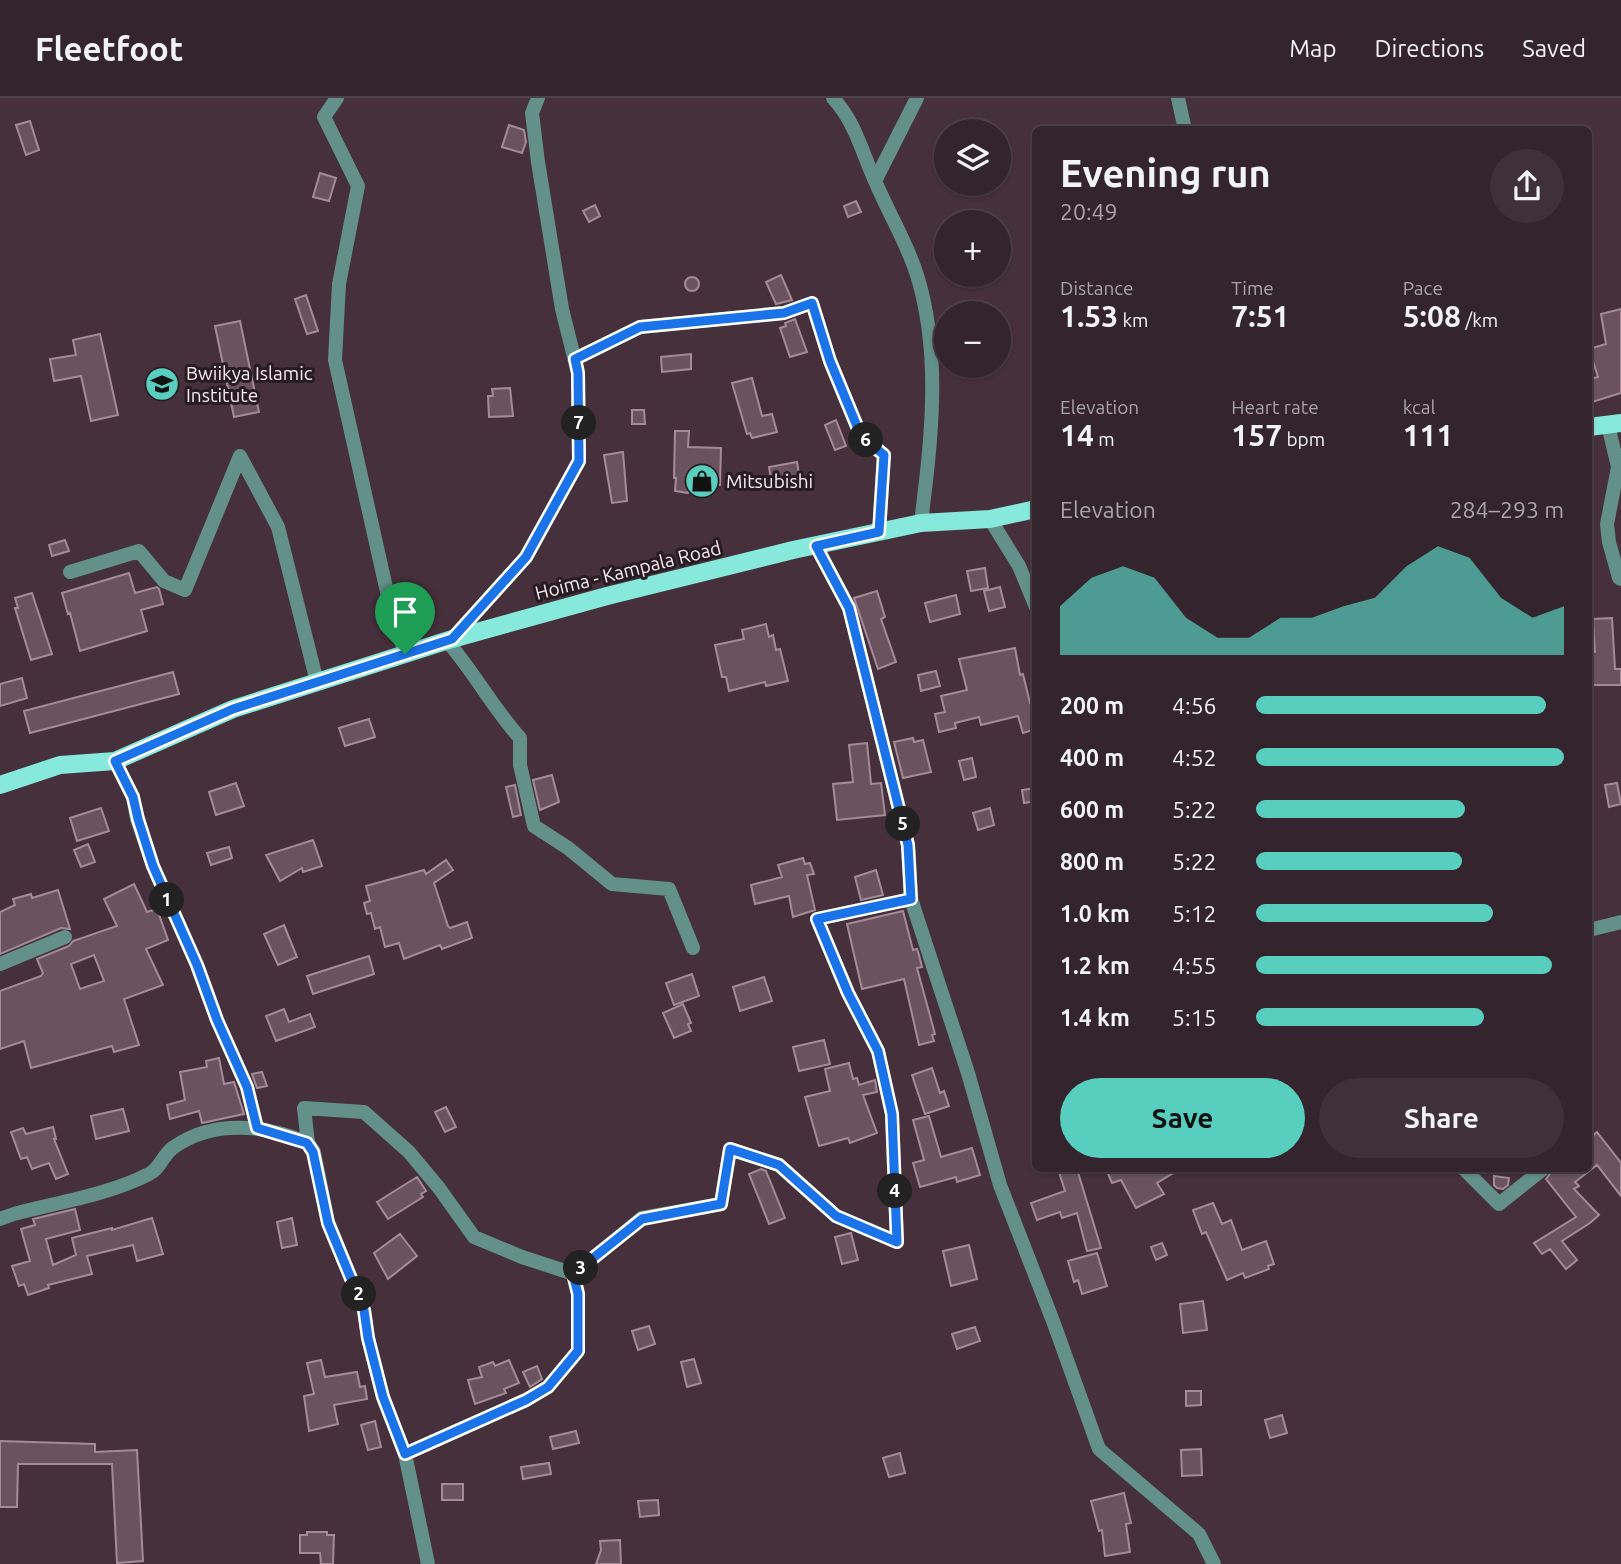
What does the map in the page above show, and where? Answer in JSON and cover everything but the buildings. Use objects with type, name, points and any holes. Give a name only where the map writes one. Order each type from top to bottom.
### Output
[{"type":"main road","points":[[1592,427],[1615,424]]},
{"type":"main road","name":"Hoima - Kampala Road","points":[[0,785],[60,765],[115,761],[233,709],[449,640],[607,596],[921,523],[990,519],[1032,510]]},
{"type":"street","points":[[337,98],[324,117],[358,186],[340,284],[335,360],[387,592],[405,654]]},
{"type":"street","points":[[538,98],[533,113],[538,162],[562,309],[578,373],[579,461],[526,557],[449,640],[499,715],[520,738],[520,765],[534,826],[568,848],[612,884],[669,889],[693,948]]},
{"type":"street","points":[[833,98],[856,131],[875,181],[909,251],[918,276],[933,373],[931,439],[921,523]]},
{"type":"street","points":[[875,181],[917,98]]},
{"type":"street","points":[[1178,98],[1184,126]]},
{"type":"street","points":[[575,359],[640,327],[784,313],[812,303],[830,361],[861,436],[884,455],[879,532]]},
{"type":"street","points":[[1615,424],[1618,467],[1607,523],[1609,542],[1621,579]]},
{"type":"street","points":[[70,572],[139,551],[164,581],[185,590],[240,456],[278,527],[317,682]]},
{"type":"street","points":[[990,519],[1019,566],[1032,597]]},
{"type":"street","points":[[816,546],[849,608],[908,845],[911,899],[968,1073],[1005,1201],[1054,1321],[1099,1449],[1199,1534],[1214,1564]]},
{"type":"street","points":[[115,761],[133,797],[153,866],[247,1087],[257,1128]]},
{"type":"street","points":[[573,1274],[642,1219],[721,1204],[730,1149],[779,1165],[836,1216],[897,1242],[892,1114],[878,1051],[848,993],[817,919],[911,899]]},
{"type":"street","points":[[1592,929],[1621,922]]},
{"type":"street","points":[[0,964],[65,937]]},
{"type":"street","points":[[428,1564],[405,1454],[383,1397],[364,1310],[328,1223],[313,1152],[307,1143],[304,1108],[364,1112],[409,1152],[474,1237],[573,1274]]},
{"type":"street","points":[[0,1219],[115,1188],[153,1173],[165,1154],[176,1145],[224,1127],[257,1128],[307,1143]]},
{"type":"street","points":[[1467,1172],[1499,1204],[1539,1172]]},
{"type":"street","points":[[405,1454],[526,1400],[548,1387],[578,1351],[578,1294],[573,1274]]},
{"type":"place","name":"Bwiikya Islamic Institute","points":[[162,384]]},
{"type":"place","name":"Mitsubishi","points":[[702,481]]},
{"type":"route","points":[[812,303],[830,361],[861,436],[884,455],[879,532],[816,546],[849,608],[908,845],[911,899],[817,919],[848,993],[878,1051],[892,1114],[897,1242],[836,1216],[779,1165],[730,1149],[721,1204],[642,1219],[573,1274],[578,1294],[578,1351],[548,1387],[526,1400],[405,1454],[383,1397],[357,1289],[328,1223],[311,1146],[293,1137],[257,1128],[247,1087],[153,866],[133,797],[115,761],[233,709],[405,654],[452,639],[526,557],[579,461],[578,373],[575,359],[640,327],[752,314],[784,313],[812,303]]}]
